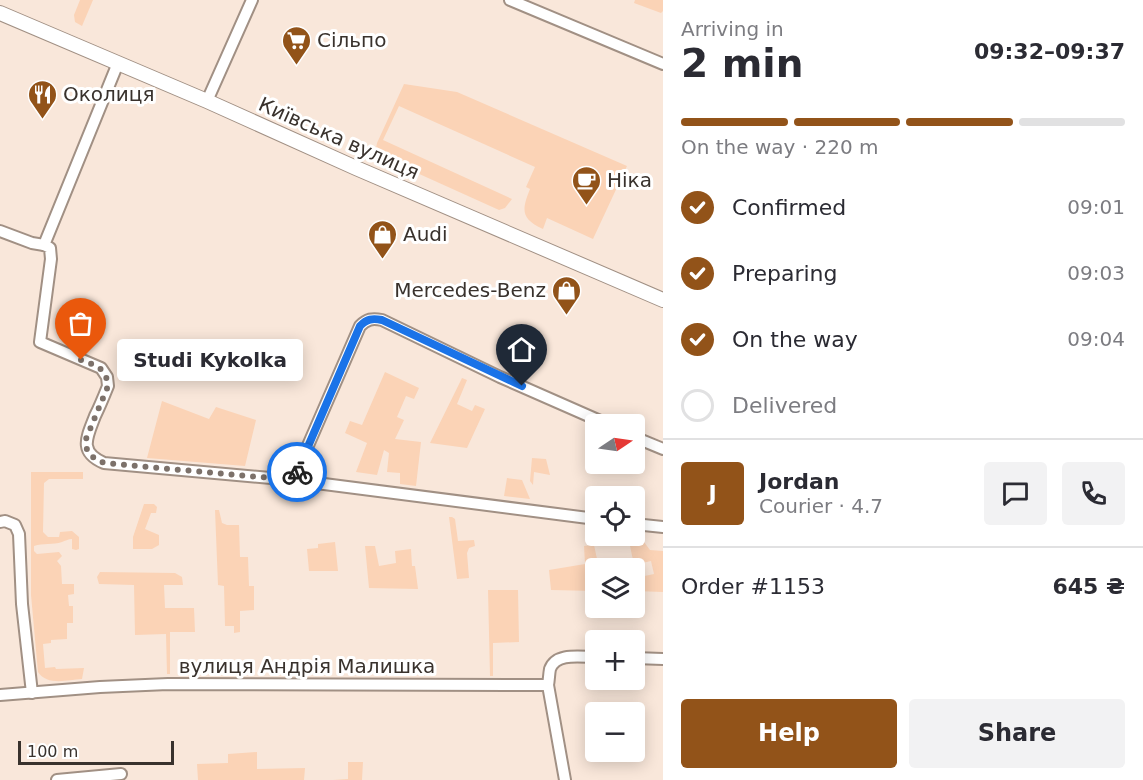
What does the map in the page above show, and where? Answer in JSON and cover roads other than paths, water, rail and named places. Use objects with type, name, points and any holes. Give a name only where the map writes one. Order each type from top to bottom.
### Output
[{"type":"main road","name":"Київська вулиця","points":[[0,13],[663,300]]},
{"type":"street","points":[[207,101],[252,0]]},
{"type":"street","points":[[510,0],[663,64]]},
{"type":"street","points":[[44,245],[118,63]]},
{"type":"street","points":[[0,231],[50,248],[51,260],[40,342],[101,368],[107,377],[108,386],[86,439],[87,451],[95,459],[104,463],[293,480],[585,518]]},
{"type":"street","points":[[293,480],[360,326],[372,318],[382,320],[500,377],[585,414]]},
{"type":"street","points":[[645,442],[663,449]]},
{"type":"street","points":[[0,522],[6,521],[15,525],[19,534],[22,604],[32,693]]},
{"type":"street","points":[[645,525],[663,527]]},
{"type":"street","points":[[565,780],[548,685],[550,670],[559,659],[585,657]]},
{"type":"street","points":[[645,658],[663,659]]},
{"type":"street","name":"вулиця Андрія Малишка","points":[[0,695],[168,684],[548,685]]},
{"type":"street","points":[[57,780],[121,774]]},
{"type":"place","name":"Сільпо","points":[[296,66]]},
{"type":"place","name":"Околиця","points":[[42,120]]},
{"type":"place","name":"Ніка","points":[[586,206]]},
{"type":"place","name":"Audi","points":[[382,260]]},
{"type":"place","name":"Mercedes-Benz","points":[[567,316]]},
{"type":"place","name":"Studi Kykolka","points":[[81,360]]}]
